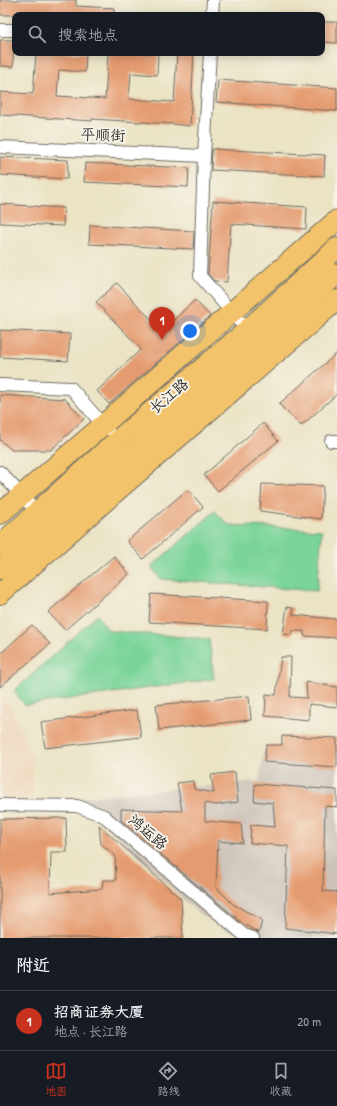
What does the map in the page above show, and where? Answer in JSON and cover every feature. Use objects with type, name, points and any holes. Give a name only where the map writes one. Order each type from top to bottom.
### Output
[{"type":"main road","points":[[0,514],[103,426],[337,220]]},
{"type":"main road","name":"长江路","points":[[0,545],[121,437],[246,330],[337,248]]},
{"type":"main road","name":"长江路","points":[[0,569],[337,274]]},
{"type":"main road","points":[[0,594],[337,300]]},
{"type":"street","points":[[212,12],[213,0]]},
{"type":"street","points":[[0,30],[12,30]]},
{"type":"street","points":[[210,56],[204,156],[200,276],[246,330]]},
{"type":"street","name":"平顺街","points":[[0,147],[204,156]]},
{"type":"street","points":[[0,384],[71,388],[103,426],[121,437]]},
{"type":"street","points":[[0,472],[37,512]]},
{"type":"street","name":"鸿运路","points":[[0,805],[77,806],[104,816],[244,935],[254,938]]},
{"type":"shaded area","points":[[0,696],[10,705],[32,757],[34,803],[0,800]]},
{"type":"shaded area","points":[[264,749],[337,753],[337,938],[257,938],[226,930],[198,913],[77,798],[259,781]]},
{"type":"green space","points":[[215,511],[229,525],[322,530],[317,591],[161,579],[151,567]]},
{"type":"green space","points":[[97,615],[109,631],[209,639],[214,679],[25,705],[14,691]]},
{"type":"building","points":[[0,0],[76,0],[76,6],[114,8],[114,12],[12,12],[12,15],[0,15]]},
{"type":"building","points":[[325,22],[337,22],[337,43],[325,42]]},
{"type":"building","points":[[0,40],[12,40],[13,67],[0,66]]},
{"type":"building","points":[[36,56],[86,56],[85,72],[59,70],[57,96],[105,99],[108,56],[158,56],[157,75],[131,73],[129,99],[174,102],[177,56],[194,56],[190,126],[92,119],[92,121],[0,115],[0,92],[33,94]]},
{"type":"building","points":[[218,80],[337,88],[337,111],[216,102]]},
{"type":"building","points":[[212,149],[325,155],[324,176],[211,170]]},
{"type":"building","points":[[0,157],[68,160],[67,179],[0,175]]},
{"type":"building","points":[[85,163],[189,168],[188,187],[84,182]]},
{"type":"building","points":[[213,201],[307,207],[306,229],[231,224],[227,282],[214,281],[208,274]]},
{"type":"building","points":[[0,204],[64,208],[63,226],[0,223]]},
{"type":"building","points":[[90,225],[194,231],[193,249],[89,244]]},
{"type":"building","points":[[117,283],[162,331],[195,300],[210,316],[109,404],[97,391],[141,349],[96,302]]},
{"type":"building","points":[[0,330],[70,334],[68,361],[0,357]]},
{"type":"building","points":[[337,353],[337,394],[301,426],[279,404]]},
{"type":"building","points":[[0,395],[65,399],[84,419],[51,450],[12,450],[0,440]]},
{"type":"building","points":[[263,423],[278,441],[218,491],[204,475]]},
{"type":"building","points":[[262,484],[323,486],[321,519],[260,511]]},
{"type":"building","points":[[188,489],[203,507],[143,559],[127,541]]},
{"type":"building","points":[[114,556],[129,574],[65,630],[48,612]]},
{"type":"building","points":[[151,594],[268,601],[267,629],[149,622]]},
{"type":"building","points":[[287,607],[293,608],[293,615],[337,619],[337,638],[304,636],[304,631],[292,631],[292,635],[283,634]]},
{"type":"building","points":[[32,625],[50,644],[0,687],[0,654]]},
{"type":"building","points":[[281,657],[291,657],[290,697],[307,698],[306,682],[337,687],[337,707],[309,704],[309,720],[265,716],[266,694],[276,695]]},
{"type":"building","points":[[249,696],[251,720],[159,730],[156,705]]},
{"type":"building","points":[[137,710],[141,737],[45,748],[41,722]]},
{"type":"building","points":[[282,736],[337,738],[337,767],[264,762],[266,745],[282,745]]},
{"type":"building","points":[[235,772],[238,802],[216,805],[205,803],[205,821],[241,824],[243,843],[218,841],[216,887],[233,904],[262,920],[259,933],[242,923],[121,820],[121,809],[182,811],[177,783],[193,781],[194,789],[214,793],[211,775]]},
{"type":"building","points":[[255,784],[337,790],[337,807],[325,806],[323,891],[337,892],[337,934],[285,928],[288,846],[250,843],[251,825],[275,827],[273,803],[254,801]]},
{"type":"building","points":[[66,818],[67,852],[51,852],[50,893],[102,889],[103,880],[116,880],[115,855],[101,844],[99,825],[181,899],[183,938],[0,938],[0,819]]},
{"type":"place","name":"招商证券大厦","points":[[162,340]]}]
